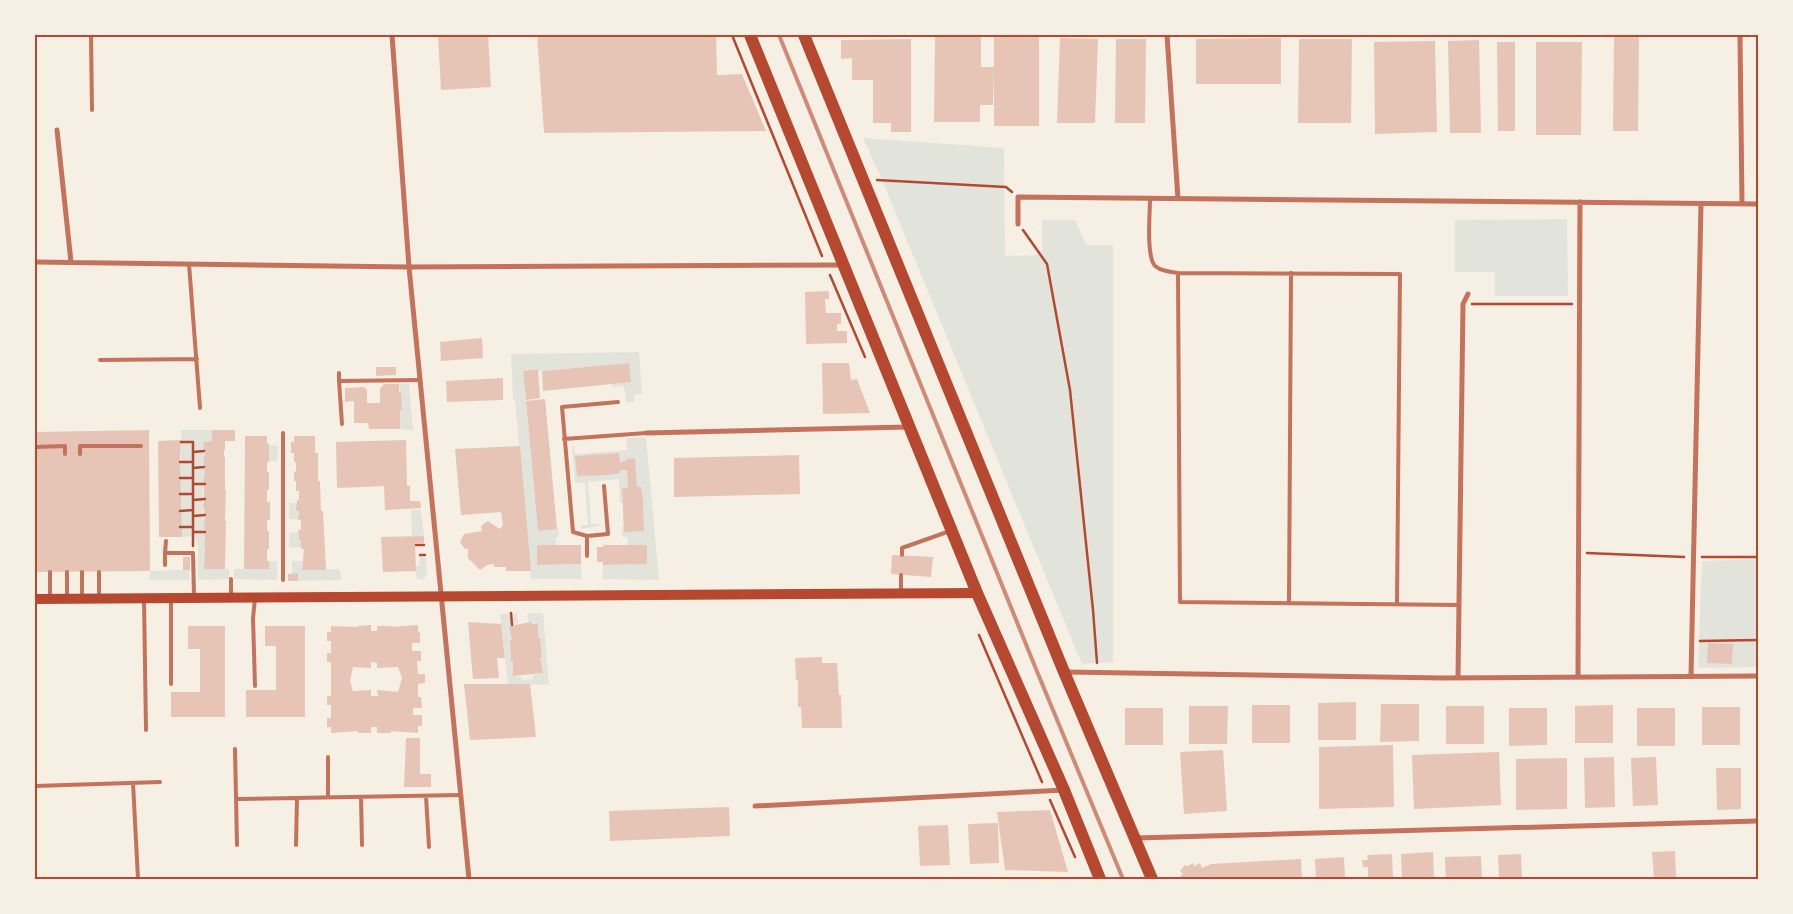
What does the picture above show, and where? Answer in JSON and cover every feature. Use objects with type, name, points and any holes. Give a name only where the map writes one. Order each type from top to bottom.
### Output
[{"type":"main road","points":[[750,35],[978,593],[1064,790],[1100,879]]},
{"type":"main road","points":[[804,35],[1064,672],[1152,879]]},
{"type":"main road","points":[[35,599],[978,593]]},
{"type":"street","points":[[392,35],[409,267],[469,879]]},
{"type":"street","points":[[1167,35],[1178,199]]},
{"type":"street","points":[[1740,35],[1742,204]]},
{"type":"street","points":[[57,130],[71,262]]},
{"type":"street","points":[[1018,224],[1018,197],[1758,204]]},
{"type":"street","points":[[1578,677],[1580,202]]},
{"type":"street","points":[[1691,676],[1700,204]]},
{"type":"street","points":[[35,262],[409,267],[844,266]]},
{"type":"street","points":[[1458,678],[1463,304],[1468,294]]},
{"type":"street","points":[[646,433],[910,427]]},
{"type":"street","points":[[1064,672],[1458,678],[1758,676]]},
{"type":"street","points":[[754,806],[1064,790]]},
{"type":"street","points":[[1135,838],[1758,821]]},
{"type":"lane","points":[[91,35],[92,110]]},
{"type":"lane","points":[[1150,199],[1150,258],[1156,266],[1165,271],[1178,273],[1400,274],[1397,604]]},
{"type":"lane","points":[[189,264],[200,408]]},
{"type":"lane","points":[[1178,273],[1180,602],[1459,605]]},
{"type":"lane","points":[[1289,603],[1291,274]]},
{"type":"lane","points":[[100,360],[197,359]]},
{"type":"lane","points":[[339,373],[342,424]]},
{"type":"lane","points":[[339,381],[420,380]]},
{"type":"lane","points":[[604,486],[608,534],[587,536],[573,532],[562,407],[618,402]]},
{"type":"lane","points":[[283,433],[283,580]]},
{"type":"lane","points":[[564,439],[646,433]]},
{"type":"lane","points":[[35,447],[65,446],[65,454]]},
{"type":"lane","points":[[80,454],[80,446],[141,446]]},
{"type":"lane","points":[[902,556],[902,548],[952,530]]},
{"type":"lane","points":[[587,536],[587,556]]},
{"type":"lane","points":[[165,565],[166,541]]},
{"type":"lane","points":[[165,553],[194,552],[194,598]]},
{"type":"lane","points":[[50,572],[50,599]]},
{"type":"lane","points":[[66,572],[67,599]]},
{"type":"lane","points":[[82,572],[82,599]]},
{"type":"lane","points":[[99,572],[99,599]]},
{"type":"lane","points":[[901,575],[901,593]]},
{"type":"lane","points":[[231,579],[231,598]]},
{"type":"lane","points":[[255,598],[253,618],[255,686]]},
{"type":"lane","points":[[144,599],[146,730]]},
{"type":"lane","points":[[171,599],[171,684]]},
{"type":"lane","points":[[235,749],[237,845]]},
{"type":"lane","points":[[328,757],[328,797]]},
{"type":"lane","points":[[35,786],[160,782]]},
{"type":"lane","points":[[132,783],[138,879]]},
{"type":"lane","points":[[237,799],[461,795]]},
{"type":"lane","points":[[426,796],[429,848]]},
{"type":"lane","points":[[361,797],[362,845]]},
{"type":"lane","points":[[296,798],[296,845]]},
{"type":"path","points":[[863,179],[1006,187],[1018,197]]},
{"type":"path","points":[[1018,224],[1047,264],[1070,390],[1093,610],[1097,672]]},
{"type":"path","points":[[1463,304],[1579,304]]},
{"type":"path","points":[[181,442],[193,442],[194,552]]},
{"type":"path","points":[[193,452],[204,451]]},
{"type":"path","points":[[180,462],[193,462]]},
{"type":"path","points":[[193,468],[204,467]]},
{"type":"path","points":[[180,478],[193,478]]},
{"type":"path","points":[[193,484],[205,484]]},
{"type":"path","points":[[180,494],[193,494]]},
{"type":"path","points":[[193,500],[205,499]]},
{"type":"path","points":[[180,510],[193,510]]},
{"type":"path","points":[[193,516],[205,515]]},
{"type":"path","points":[[180,527],[193,527]]},
{"type":"path","points":[[193,532],[205,532]]},
{"type":"path","points":[[416,545],[424,545]]},
{"type":"path","points":[[1578,552],[1758,558]]},
{"type":"path","points":[[420,555],[426,555]]},
{"type":"path","points":[[511,613],[512,625]]},
{"type":"path","points":[[1691,641],[1758,640]]},
{"type":"shaded area","points":[[863,138],[1004,148],[1005,256],[1042,255],[1042,220],[1075,220],[1086,245],[1113,245],[1113,662],[1082,664]]},
{"type":"shaded area","points":[[1567,219],[1568,296],[1495,296],[1495,272],[1455,272],[1455,220]]},
{"type":"shaded area","points":[[639,352],[642,394],[634,395],[634,402],[626,402],[624,386],[612,387],[612,384],[630,382],[629,363],[523,371],[538,530],[558,528],[559,537],[556,537],[556,545],[538,565],[581,564],[581,579],[531,579],[515,400],[513,400],[511,354]]},
{"type":"shaded area","points":[[399,384],[409,384],[413,430],[400,429],[400,410],[402,409]]},
{"type":"shaded area","points":[[181,430],[212,430],[212,441],[203,442],[205,457],[203,458],[205,471],[203,486],[203,510],[205,517],[204,569],[229,569],[229,579],[198,580],[198,547],[195,536],[182,537],[180,496]]},
{"type":"shaded area","points":[[646,437],[659,580],[603,579],[603,565],[647,564],[647,545],[628,545],[627,537],[622,537],[622,526],[644,530],[641,487],[637,487],[635,458],[620,462],[619,453],[576,457],[577,476],[620,473],[620,470],[627,470],[628,488],[622,489],[623,503],[620,503],[619,479],[588,482],[591,524],[599,524],[599,526],[581,529],[581,525],[588,525],[585,483],[575,483],[572,447],[574,446],[575,454],[627,450],[626,438]]},
{"type":"shaded area","points":[[269,445],[278,446],[277,461],[269,461]]},
{"type":"shaded area","points":[[289,503],[297,503],[299,519],[289,519]]},
{"type":"shaded area","points":[[411,510],[421,510],[424,536],[412,536]]},
{"type":"shaded area","points":[[298,532],[301,547],[289,548],[289,533]]},
{"type":"shaded area","points":[[420,557],[426,558],[427,575],[423,580],[416,577],[415,567],[419,566]]},
{"type":"shaded area","points":[[1758,559],[1758,667],[1698,668],[1702,561]]},
{"type":"shaded area","points":[[269,561],[277,561],[277,580],[234,579],[234,569],[269,569]]},
{"type":"shaded area","points":[[292,561],[302,561],[302,570],[340,569],[341,580],[298,581],[298,574],[292,574]]},
{"type":"shaded area","points":[[189,570],[189,580],[150,580],[150,571]]},
{"type":"shaded area","points":[[517,613],[518,623],[509,626],[512,640],[510,641],[513,676],[521,677],[522,680],[533,679],[533,675],[543,673],[538,623],[528,622],[527,613],[543,613],[549,685],[508,684],[500,614]]},
{"type":"building","points":[[438,35],[488,35],[491,87],[441,90]]},
{"type":"building","points":[[537,35],[716,35],[717,75],[742,74],[766,131],[544,133]]},
{"type":"building","points":[[935,37],[981,37],[981,67],[994,67],[993,105],[980,105],[980,122],[934,122]]},
{"type":"building","points":[[994,37],[1039,37],[1039,126],[994,126]]},
{"type":"building","points":[[1614,37],[1639,37],[1638,131],[1613,131]]},
{"type":"building","points":[[1060,38],[1098,39],[1095,123],[1057,123]]},
{"type":"building","points":[[1281,38],[1281,84],[1196,84],[1196,39]]},
{"type":"building","points":[[911,39],[911,132],[891,132],[891,123],[873,123],[873,80],[852,80],[852,58],[841,59],[841,40]]},
{"type":"building","points":[[1116,39],[1146,39],[1145,123],[1115,123]]},
{"type":"building","points":[[1299,39],[1352,39],[1351,123],[1298,123]]},
{"type":"building","points":[[1479,40],[1481,133],[1450,133],[1448,41]]},
{"type":"building","points":[[1435,41],[1437,132],[1375,134],[1374,42]]},
{"type":"building","points":[[1497,42],[1515,42],[1515,131],[1498,131]]},
{"type":"building","points":[[1536,42],[1582,42],[1581,135],[1536,135]]},
{"type":"building","points":[[829,291],[829,299],[825,299],[826,313],[841,313],[841,324],[837,324],[837,331],[847,331],[847,343],[806,344],[805,292]]},
{"type":"building","points":[[482,338],[483,358],[441,361],[440,342]]},
{"type":"building","points":[[629,363],[631,382],[543,391],[542,371]]},
{"type":"building","points":[[822,363],[849,363],[851,380],[857,379],[870,413],[823,414]]},
{"type":"building","points":[[376,367],[396,367],[396,375],[376,376]]},
{"type":"building","points":[[538,369],[540,398],[526,400],[523,371]]},
{"type":"building","points":[[503,378],[503,400],[447,402],[446,381]]},
{"type":"building","points":[[384,384],[399,384],[402,410],[400,410],[400,429],[369,429],[368,423],[354,423],[354,401],[345,402],[345,388],[364,387],[367,390],[367,403],[380,403],[380,389]]},
{"type":"building","points":[[545,399],[557,529],[538,531],[526,401]]},
{"type":"building","points":[[149,430],[150,571],[35,572],[35,432]]},
{"type":"building","points":[[212,430],[235,430],[235,441],[225,441],[224,450],[226,490],[225,569],[204,569],[205,515],[203,505],[205,498],[203,482],[205,473],[203,457],[205,457],[203,442],[212,441]]},
{"type":"building","points":[[245,436],[267,436],[267,444],[269,443],[267,472],[269,472],[269,489],[267,491],[267,502],[270,502],[270,520],[267,520],[269,549],[267,549],[267,561],[269,561],[269,569],[244,569]]},
{"type":"building","points":[[294,436],[315,436],[315,453],[318,453],[321,511],[323,511],[326,570],[302,570],[304,549],[301,549],[301,540],[299,540],[298,530],[301,530],[301,520],[298,520],[299,511],[296,511],[299,491],[296,491],[296,481],[294,481],[296,462],[294,462],[294,453],[291,453],[291,442],[294,442]]},
{"type":"building","points":[[181,440],[182,537],[159,537],[158,441]]},
{"type":"building","points":[[406,440],[407,486],[410,486],[410,501],[420,501],[421,508],[385,510],[384,486],[337,488],[336,442]]},
{"type":"building","points":[[520,446],[531,571],[506,571],[506,567],[494,567],[494,564],[487,565],[480,570],[468,558],[468,549],[465,549],[460,542],[464,534],[482,531],[481,526],[488,521],[500,529],[503,525],[501,512],[461,515],[455,449]]},
{"type":"building","points":[[619,453],[620,462],[635,458],[637,487],[641,487],[643,500],[644,531],[624,532],[622,488],[628,488],[627,470],[620,470],[620,473],[608,475],[577,476],[575,456]]},
{"type":"building","points":[[799,455],[800,494],[674,497],[674,458]]},
{"type":"building","points":[[424,536],[424,543],[415,543],[416,571],[383,572],[381,537]]},
{"type":"building","points":[[537,545],[581,545],[581,564],[537,565]]},
{"type":"building","points":[[603,545],[647,545],[647,564],[603,565],[603,562],[597,562],[597,547],[603,547]]},
{"type":"building","points":[[892,555],[933,557],[931,577],[891,574]]},
{"type":"building","points":[[183,557],[190,557],[190,570],[183,570]]},
{"type":"building","points":[[298,573],[298,581],[288,581],[288,574]]},
{"type":"building","points":[[468,622],[501,624],[505,658],[497,658],[499,678],[473,679]]},
{"type":"building","points":[[532,622],[532,624],[538,623],[543,673],[513,676],[510,640],[512,640],[509,626]]},
{"type":"building","points":[[371,625],[371,631],[377,631],[377,626],[418,625],[420,643],[412,643],[412,651],[421,651],[421,661],[417,661],[418,674],[425,674],[425,683],[418,684],[418,697],[421,697],[422,708],[413,708],[413,715],[422,715],[422,726],[418,726],[418,733],[391,731],[391,733],[377,733],[377,727],[371,727],[371,733],[358,733],[358,731],[331,733],[331,727],[327,727],[327,718],[331,718],[331,705],[327,705],[327,696],[331,696],[331,662],[327,662],[327,653],[331,653],[331,641],[327,641],[327,632],[331,632],[331,626]],"holes":[[[371,662],[377,663],[377,668],[398,667],[402,678],[398,692],[377,690],[378,696],[371,696],[371,690],[353,691],[350,681],[353,667],[371,668]]]},
{"type":"building","points":[[188,626],[225,626],[225,717],[171,717],[171,692],[200,692],[200,649],[188,649]]},
{"type":"building","points":[[265,626],[305,626],[305,717],[246,717],[246,690],[276,690],[276,646],[265,646]]},
{"type":"building","points":[[1708,643],[1733,644],[1732,664],[1707,663]]},
{"type":"building","points":[[822,657],[822,663],[837,663],[839,695],[841,695],[842,728],[802,728],[801,707],[798,707],[798,680],[796,680],[795,658]]},
{"type":"building","points":[[464,684],[530,684],[536,737],[470,740]]},
{"type":"building","points":[[1356,702],[1356,740],[1318,740],[1318,703]]},
{"type":"building","points":[[1381,704],[1419,704],[1419,741],[1380,742]]},
{"type":"building","points":[[1252,705],[1290,705],[1290,743],[1252,743]]},
{"type":"building","points":[[1613,705],[1613,743],[1575,743],[1575,706]]},
{"type":"building","points":[[1189,706],[1228,706],[1227,744],[1189,744]]},
{"type":"building","points":[[1446,706],[1484,706],[1484,744],[1446,744]]},
{"type":"building","points":[[1702,707],[1740,707],[1740,745],[1702,745]]},
{"type":"building","points":[[1125,708],[1163,708],[1163,745],[1125,745]]},
{"type":"building","points":[[1509,708],[1547,708],[1547,745],[1509,746]]},
{"type":"building","points":[[1637,708],[1675,708],[1675,746],[1637,746]]},
{"type":"building","points":[[406,738],[420,738],[420,774],[431,774],[431,787],[404,787]]},
{"type":"building","points":[[1393,745],[1394,807],[1319,809],[1319,747]]},
{"type":"building","points":[[1223,750],[1227,811],[1184,814],[1180,752]]},
{"type":"building","points":[[1499,752],[1501,805],[1414,809],[1412,755]]},
{"type":"building","points":[[1614,757],[1615,807],[1585,808],[1584,758]]},
{"type":"building","points":[[1656,757],[1658,805],[1633,806],[1631,758]]},
{"type":"building","points":[[1567,758],[1567,809],[1516,810],[1516,759]]},
{"type":"building","points":[[1716,768],[1741,768],[1741,809],[1717,810]]},
{"type":"building","points":[[729,807],[730,836],[610,841],[609,811]]},
{"type":"building","points":[[1050,810],[1068,872],[1005,870],[997,812]]},
{"type":"building","points":[[998,823],[999,863],[970,864],[968,824]]},
{"type":"building","points":[[948,825],[950,865],[920,866],[918,826]]},
{"type":"building","points":[[1675,851],[1676,879],[1654,879],[1652,852]]},
{"type":"building","points":[[1433,852],[1434,879],[1402,879],[1401,854]]},
{"type":"building","points":[[1392,854],[1393,879],[1368,879],[1368,867],[1363,867],[1362,860],[1368,860],[1367,855]]},
{"type":"building","points":[[1521,854],[1522,879],[1499,879],[1498,855]]},
{"type":"building","points":[[1481,856],[1482,879],[1446,879],[1445,857]]},
{"type":"building","points":[[1344,857],[1345,879],[1316,879],[1315,859]]},
{"type":"building","points":[[1301,859],[1302,879],[1182,879],[1180,877],[1183,874],[1180,871],[1185,865],[1188,866],[1193,863],[1194,866],[1200,863],[1202,868],[1211,864]]},
{"type":"railway","points":[[779,35],[1123,879]]}]
